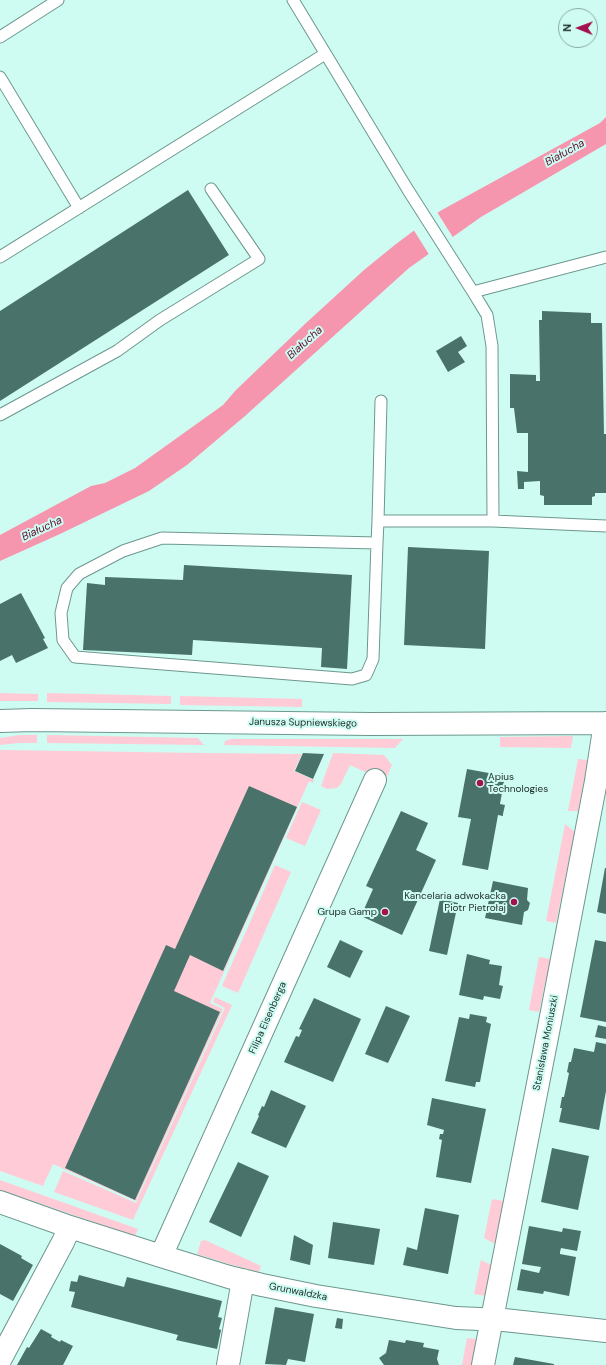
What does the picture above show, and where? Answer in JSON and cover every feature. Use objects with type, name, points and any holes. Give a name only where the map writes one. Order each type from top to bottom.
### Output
[{"type":"street","name":"Janusza Supniewskiego","points":[[0,721],[32,720],[371,724],[606,722]]},
{"type":"street","name":"Stanisława Moniuszki","points":[[483,1365],[549,1028],[606,722]]},
{"type":"street","name":"Filipa Eisenberga","points":[[161,1256],[376,780]]},
{"type":"street","name":"Grunwaldzka","points":[[0,1202],[70,1227],[161,1256],[242,1280],[304,1294],[456,1318],[491,1320],[606,1332]]},
{"type":"street","points":[[0,1360],[70,1227]]},
{"type":"street","points":[[228,1365],[242,1280]]},
{"type":"lane","points":[[0,37],[58,0]]},
{"type":"lane","points":[[293,0],[408,190],[474,292],[487,315],[492,346],[493,521]]},
{"type":"lane","points":[[0,257],[325,54]]},
{"type":"lane","points":[[0,77],[79,208]]},
{"type":"lane","points":[[0,415],[118,351],[160,320],[259,259],[211,189]]},
{"type":"lane","points":[[474,292],[606,257]]},
{"type":"lane","points":[[377,543],[162,538],[123,551],[80,574],[67,588],[61,613],[63,640],[75,657],[352,678],[366,675],[373,659],[378,521],[381,401]]},
{"type":"lane","points":[[378,521],[493,521],[606,526]]},
{"type":"shaded area","points":[[0,693],[38,694],[38,701],[0,701]]},
{"type":"shaded area","points":[[47,693],[171,696],[171,704],[47,702]]},
{"type":"shaded area","points":[[180,696],[302,699],[302,707],[180,705]]},
{"type":"shaded area","points":[[20,735],[37,735],[37,743],[0,745],[0,738]]},
{"type":"shaded area","points":[[47,735],[198,738],[204,745],[47,743]]},
{"type":"shaded area","points":[[573,736],[571,748],[500,747],[500,737]]},
{"type":"shaded area","points":[[231,739],[403,739],[395,748],[224,745],[225,741]]},
{"type":"shaded area","points":[[0,750],[302,754],[294,771],[314,780],[313,783],[309,781],[210,1003],[223,1009],[136,1201],[53,1164],[43,1186],[0,1171]]},
{"type":"shaded area","points":[[333,753],[384,755],[392,765],[385,781],[350,765],[341,784],[337,788],[327,789],[321,786]]},
{"type":"shaded area","points":[[578,759],[588,760],[578,811],[568,811]]},
{"type":"shaded area","points":[[302,802],[321,810],[305,846],[286,838]]},
{"type":"shaded area","points":[[565,824],[575,832],[556,923],[546,921]]},
{"type":"shaded area","points":[[275,865],[291,872],[238,993],[222,986]]},
{"type":"shaded area","points":[[539,957],[551,959],[539,1012],[529,1010]]},
{"type":"shaded area","points":[[215,997],[232,1005],[133,1220],[54,1192],[63,1171],[136,1203],[225,1008],[213,1002]]},
{"type":"shaded area","points":[[0,1180],[138,1229],[135,1236],[0,1190]]},
{"type":"shaded area","points":[[492,1199],[504,1201],[495,1244],[484,1238]]},
{"type":"shaded area","points":[[205,1240],[261,1266],[259,1272],[197,1254],[201,1241]]},
{"type":"shaded area","points":[[481,1260],[493,1266],[490,1269],[486,1296],[474,1294]]},
{"type":"shaded area","points":[[467,1338],[477,1339],[473,1365],[462,1365]]},
{"type":"water","name":"Białucha","points":[[606,117],[606,144],[481,217],[409,268],[245,416],[187,465],[149,491],[0,561],[0,535],[91,486],[105,483],[135,468],[223,405],[236,390],[364,270],[440,211],[600,123]]},
{"type":"pier","points":[[437,212],[454,239],[430,256],[413,229]]},
{"type":"building","points":[[188,190],[229,255],[0,401],[0,311]]},
{"type":"building","points":[[542,311],[591,313],[591,323],[602,323],[604,434],[606,434],[606,493],[595,493],[595,496],[592,497],[592,505],[544,505],[544,496],[540,495],[540,481],[524,482],[524,489],[518,489],[517,471],[528,472],[528,433],[517,433],[514,408],[510,408],[510,374],[536,375],[536,381],[540,381],[539,320],[542,320]]},
{"type":"building","points":[[461,336],[467,346],[458,352],[465,362],[448,372],[436,351]]},
{"type":"building","points":[[408,547],[489,551],[485,649],[404,645]]},
{"type":"building","points":[[184,565],[352,575],[347,669],[321,667],[322,648],[193,640],[192,655],[83,650],[87,583],[105,585],[105,577],[183,580]]},
{"type":"building","points":[[21,593],[45,638],[43,639],[48,648],[16,663],[12,655],[0,661],[0,604]]},
{"type":"building","points":[[303,753],[324,754],[313,779],[295,771]]},
{"type":"building","points":[[467,769],[505,776],[500,804],[505,805],[503,816],[498,815],[488,870],[462,865],[471,819],[458,817]]},
{"type":"building","points":[[249,786],[297,807],[223,971],[190,955],[174,991],[220,1012],[135,1200],[65,1168],[166,945],[175,949]]},
{"type":"building","points":[[401,811],[428,823],[416,850],[436,860],[402,935],[361,916],[373,889],[366,886]]},
{"type":"building","points":[[606,868],[606,914],[597,912]]},
{"type":"building","points":[[493,881],[528,888],[527,900],[530,903],[528,910],[524,912],[522,925],[485,918]]},
{"type":"building","points":[[440,899],[458,903],[447,955],[429,951]]},
{"type":"building","points":[[340,940],[363,951],[350,978],[327,967]]},
{"type":"building","points":[[595,940],[606,942],[606,1022],[580,1017]]},
{"type":"building","points":[[467,954],[490,960],[489,964],[502,966],[499,985],[503,986],[500,999],[484,996],[483,1000],[459,995]]},
{"type":"building","points":[[314,998],[361,1019],[333,1082],[284,1062],[296,1036],[299,1037],[302,1030],[299,1029]]},
{"type":"building","points":[[386,1006],[410,1016],[388,1063],[365,1054]]},
{"type":"building","points":[[470,1014],[487,1017],[486,1022],[491,1024],[480,1082],[476,1082],[475,1087],[445,1081],[459,1017],[469,1019]]},
{"type":"building","points":[[598,1025],[606,1027],[606,1039],[595,1037]]},
{"type":"building","points":[[596,1042],[606,1044],[606,1091],[599,1130],[559,1122],[562,1108],[560,1108],[562,1097],[564,1097],[569,1073],[567,1072],[569,1062],[571,1062],[574,1048],[594,1052]]},
{"type":"building","points":[[271,1090],[306,1106],[286,1148],[251,1133],[262,1106],[264,1107]]},
{"type":"building","points":[[432,1098],[486,1109],[471,1183],[436,1177],[442,1140],[439,1139],[440,1134],[443,1134],[444,1130],[427,1125]]},
{"type":"building","points":[[552,1148],[589,1156],[578,1210],[541,1202]]},
{"type":"building","points":[[238,1162],[269,1176],[241,1237],[209,1222]]},
{"type":"building","points":[[425,1208],[459,1215],[448,1274],[403,1265],[407,1247],[417,1250]]},
{"type":"building","points":[[333,1222],[380,1229],[374,1265],[328,1258]]},
{"type":"building","points":[[529,1226],[562,1232],[563,1228],[581,1231],[577,1251],[561,1248],[560,1252],[560,1254],[576,1257],[569,1296],[544,1291],[543,1294],[517,1290],[521,1269],[539,1273],[541,1267],[522,1264]]},
{"type":"building","points":[[294,1235],[313,1245],[310,1265],[290,1260]]},
{"type":"building","points":[[0,1244],[22,1256],[21,1258],[33,1265],[13,1301],[0,1294]]},
{"type":"building","points":[[79,1275],[124,1287],[127,1277],[222,1301],[218,1317],[222,1318],[219,1329],[221,1330],[217,1349],[176,1340],[178,1335],[71,1307],[75,1292],[69,1291],[71,1281],[77,1282]]},
{"type":"building","points":[[275,1307],[314,1314],[305,1362],[288,1359],[286,1365],[265,1364]]},
{"type":"building","points":[[337,1318],[343,1319],[342,1329],[335,1328]]},
{"type":"building","points":[[41,1329],[52,1335],[51,1337],[60,1342],[61,1340],[73,1346],[63,1365],[17,1365],[27,1347],[29,1348]]},
{"type":"building","points":[[389,1340],[405,1343],[406,1340],[424,1343],[423,1347],[439,1350],[437,1359],[439,1365],[384,1365],[379,1358],[386,1353]]},
{"type":"building","points":[[515,1357],[554,1364],[554,1365],[513,1365]]},
{"type":"place","name":"Apius Technologies","points":[[480,783]]},
{"type":"place","name":"Kancelaria adwokacka Piotr Pietrołaj","points":[[514,902]]},
{"type":"place","name":"Grupa Gamp","points":[[385,912]]}]
